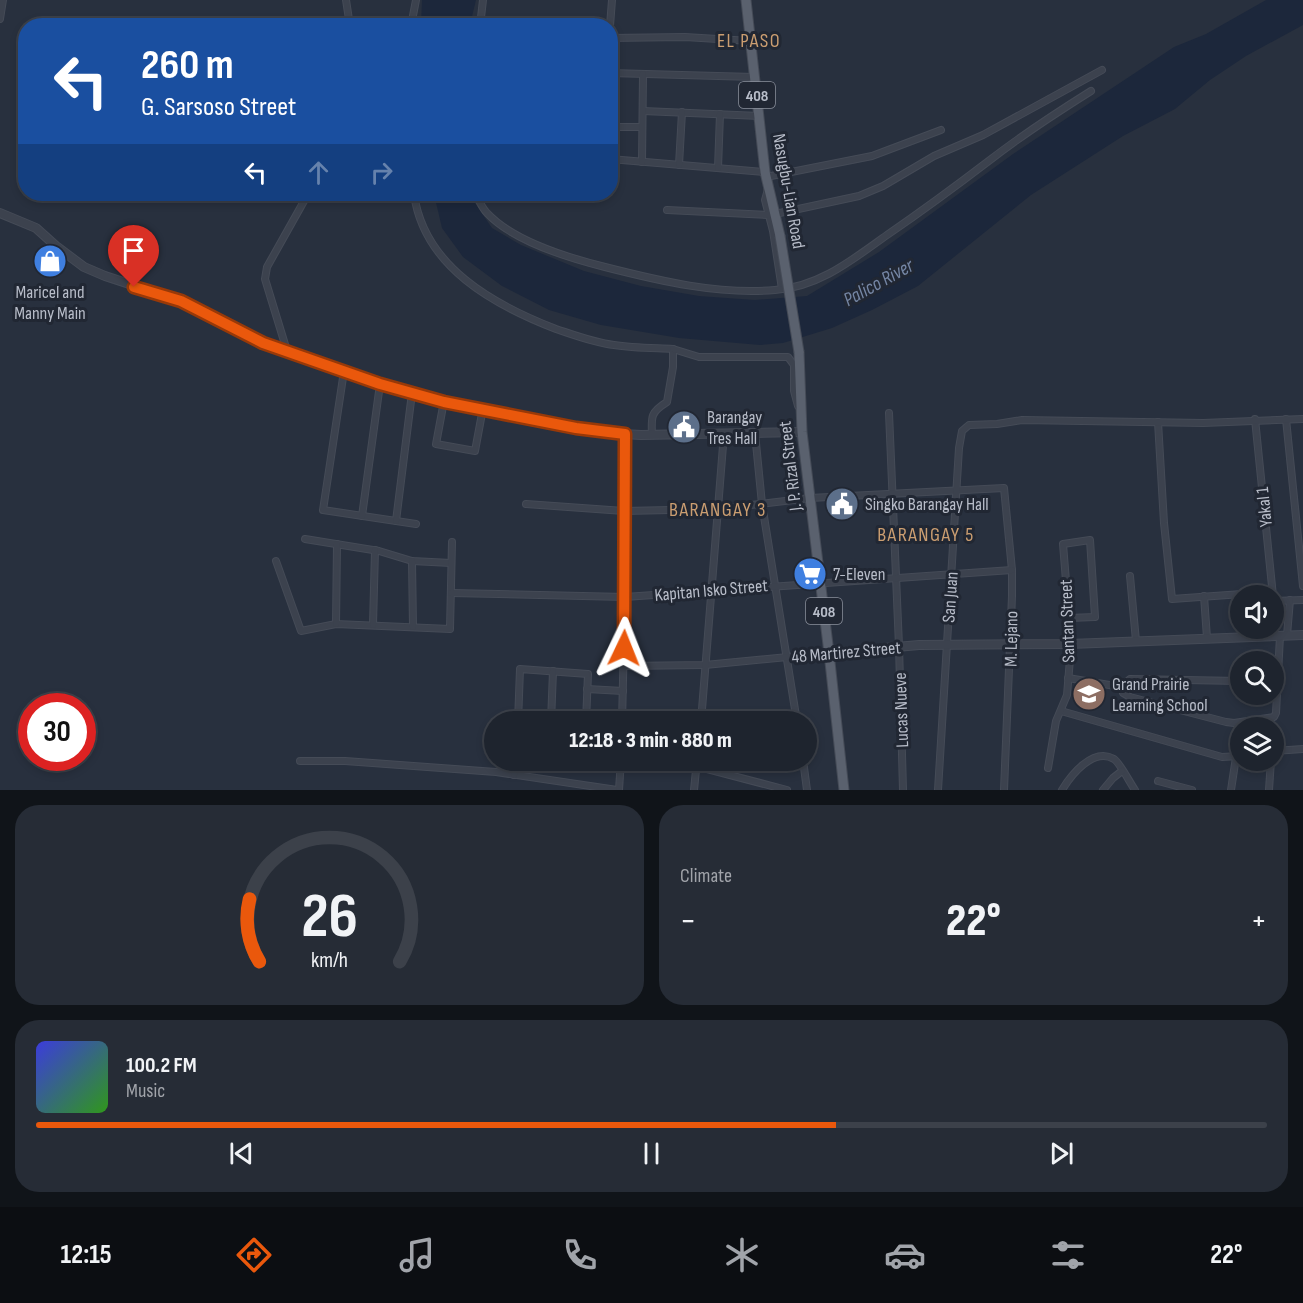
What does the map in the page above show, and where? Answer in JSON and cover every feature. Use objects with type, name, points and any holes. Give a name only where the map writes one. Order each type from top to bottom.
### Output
[{"type":"main road","name":"Nasugbu-Lian Road","points":[[746,0],[768,189],[772,214],[780,236],[799,352]]},
{"type":"main road","name":"J. P. Rizal Street","points":[[799,352],[802,432],[844,790]]},
{"type":"street","points":[[0,19],[3,0]]},
{"type":"street","points":[[346,0],[349,18]]},
{"type":"street","points":[[413,18],[416,0]]},
{"type":"street","points":[[481,18],[483,0]]},
{"type":"street","points":[[611,18],[612,0]]},
{"type":"street","points":[[618,38],[685,37],[750,41]]},
{"type":"street","points":[[667,210],[772,214],[859,196],[883,186],[934,156],[983,135],[1102,70]]},
{"type":"street","points":[[618,73],[754,77]]},
{"type":"street","points":[[642,162],[643,74]]},
{"type":"street","points":[[480,201],[486,212],[504,228],[540,246],[588,263],[649,278],[732,291],[782,289],[818,280],[841,268],[937,201],[1041,122],[1090,91]]},
{"type":"street","points":[[643,111],[759,116]]},
{"type":"street","points":[[679,165],[682,112]]},
{"type":"street","points":[[718,168],[720,114]]},
{"type":"street","points":[[618,127],[642,127]]},
{"type":"street","points":[[618,160],[718,168],[766,175],[872,156],[941,130]]},
{"type":"street","points":[[287,351],[265,279],[267,267],[304,201]]},
{"type":"street","points":[[416,201],[435,248],[468,283],[489,298],[570,334],[612,345],[673,349],[699,357],[788,357],[794,365],[794,391],[800,412]]},
{"type":"street","points":[[0,213],[36,228],[84,267],[134,287],[169,296],[263,343],[380,384],[444,402],[576,428],[625,434],[802,432]]},
{"type":"street","points":[[772,214],[782,289]]},
{"type":"street","points":[[652,435],[651,417],[657,408],[667,402],[673,367],[673,349]]},
{"type":"street","points":[[344,371],[323,510],[416,524]]},
{"type":"street","points":[[362,516],[380,384]]},
{"type":"street","points":[[396,521],[412,393]]},
{"type":"street","points":[[444,402],[436,444],[475,451],[483,408]]},
{"type":"street","name":"Lucas Nueve","points":[[889,413],[903,790]]},
{"type":"street","name":"San Juan","points":[[938,790],[962,431],[969,425],[1022,420],[1203,423],[1255,419],[1303,419]]},
{"type":"street","name":"Yakal 1","points":[[1255,419],[1272,585]]},
{"type":"street","points":[[1286,419],[1303,586]]},
{"type":"street","points":[[1158,422],[1164,523],[1172,598],[1230,594]]},
{"type":"street","points":[[701,711],[724,433]]},
{"type":"street","points":[[755,433],[762,504],[795,711]]},
{"type":"street","points":[[622,711],[625,434]]},
{"type":"street","name":"M. Lejano","points":[[957,491],[1004,488],[1012,570],[1004,790]]},
{"type":"street","points":[[526,504],[624,511],[717,509],[810,498],[957,491]]},
{"type":"street","points":[[305,539],[375,550],[412,561],[451,563]]},
{"type":"street","name":"Santan Street","points":[[1048,768],[1056,721],[1067,695],[1070,644],[1063,544],[1090,540],[1095,617],[1069,618]]},
{"type":"street","points":[[276,561],[301,631],[336,624],[450,629],[452,542]]},
{"type":"street","points":[[336,624],[337,544]]},
{"type":"street","points":[[373,625],[375,550]]},
{"type":"street","points":[[412,561],[413,627]]},
{"type":"street","name":"Kapitan Isko Street","points":[[451,593],[625,597],[1012,570]]},
{"type":"street","points":[[1130,576],[1136,641]]},
{"type":"street","points":[[1204,596],[1207,638]]},
{"type":"street","points":[[1284,600],[1303,600]]},
{"type":"street","points":[[1284,635],[1290,600]]},
{"type":"street","name":"48 Martirez Street","points":[[1284,635],[1303,635]]},
{"type":"street","name":"48 Martirez Street","points":[[623,666],[705,665],[899,646],[1070,644],[1230,637]]},
{"type":"street","points":[[518,711],[520,669],[588,674],[586,711]]},
{"type":"street","points":[[551,711],[553,672]]},
{"type":"street","points":[[1068,678],[1121,687]]},
{"type":"street","points":[[1121,687],[1130,679],[1230,681]]},
{"type":"street","points":[[1121,687],[1123,693],[1130,697],[1234,723],[1274,717],[1276,705]]},
{"type":"street","points":[[587,689],[623,691]]},
{"type":"street","points":[[1060,711],[1222,757],[1230,757]]},
{"type":"street","points":[[1284,751],[1303,749]]},
{"type":"street","points":[[1062,790],[1073,773],[1090,760],[1108,757],[1115,760],[1135,790]]},
{"type":"street","points":[[300,761],[400,765],[514,775],[618,790],[620,771]]},
{"type":"street","points":[[514,771],[514,775]]},
{"type":"street","points":[[694,790],[695,771]]},
{"type":"street","points":[[723,771],[787,790]]},
{"type":"street","points":[[804,771],[807,790]]},
{"type":"street","points":[[1103,790],[1122,771]]},
{"type":"street","points":[[1231,790],[1235,771]]},
{"type":"street","points":[[1269,790],[1270,771]]},
{"type":"street","points":[[1158,781],[1192,790]]},
{"type":"water","points":[[422,0],[476,0],[472,18],[421,18]]},
{"type":"water","name":"Palico River","points":[[1266,0],[1303,0],[1303,25],[1246,56],[1210,80],[1175,109],[1123,136],[1031,195],[918,286],[832,328],[783,343],[760,345],[679,338],[601,325],[549,310],[502,286],[463,257],[442,228],[436,201],[474,201],[492,228],[521,245],[584,271],[641,286],[699,296],[755,300],[807,296],[879,252],[1013,154],[1174,47],[1206,34]]},
{"type":"place","name":"Maricel and Manny Main","points":[[50,261]]},
{"type":"place","name":"Barangay Tres Hall","points":[[684,427]]},
{"type":"place","name":"Singko Barangay Hall","points":[[842,504]]},
{"type":"place","name":"7-Eleven","points":[[810,574]]},
{"type":"place","name":"Grand Prairie Learning School","points":[[1089,694]]},
{"type":"district","name":"EL PASO","points":[[749,40]]},
{"type":"district","name":"BARANGAY 3","points":[[718,509]]},
{"type":"district","name":"BARANGAY 5","points":[[926,534]]},
{"type":"route","points":[[134,287],[181,301],[263,343],[380,384],[444,402],[601,433],[625,434],[624,648]]}]
